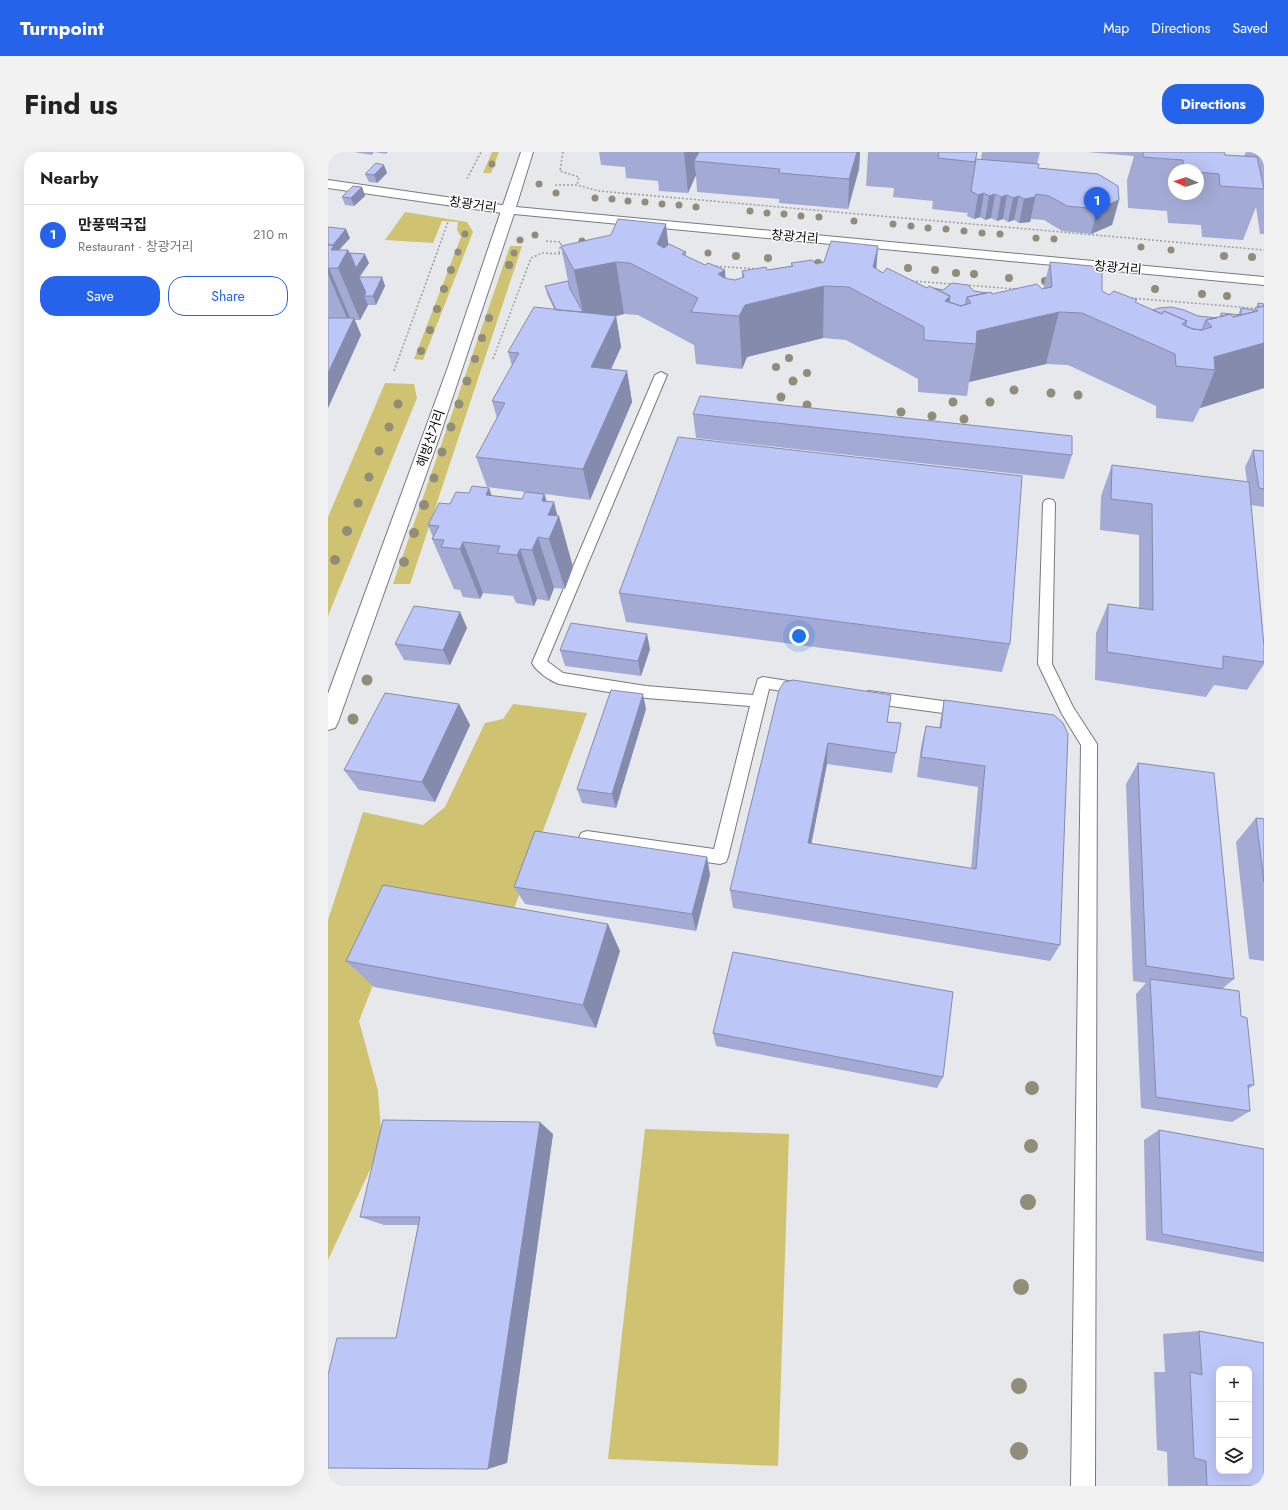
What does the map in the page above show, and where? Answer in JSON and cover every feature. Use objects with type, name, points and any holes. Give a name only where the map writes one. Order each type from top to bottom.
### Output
[{"type":"main road","name":"해방산거리","points":[[328,722],[392,548],[509,210],[527,152]]},
{"type":"main road","name":"창광거리","points":[[328,184],[509,210],[1264,280]]},
{"type":"lane","points":[[661,375],[539,663],[558,678],[646,692],[759,701]]},
{"type":"lane","points":[[1049,503],[1045,664],[1067,710],[1069,724],[1089,744],[1083,1486]]},
{"type":"lane","points":[[587,838],[720,857],[763,683],[818,690]]},
{"type":"lane","points":[[857,696],[983,713]]},
{"type":"path","points":[[467,179],[480,152]]},
{"type":"path","points":[[563,152],[560,171],[579,177],[577,184]]},
{"type":"path","points":[[555,185],[577,184],[599,191],[1264,250]]},
{"type":"path","points":[[394,371],[448,222]]},
{"type":"path","points":[[546,241],[561,242],[559,254]]},
{"type":"path","points":[[493,359],[531,258],[534,254],[540,252],[567,254]]},
{"type":"path","points":[[710,266],[766,270]]},
{"type":"path","points":[[910,281],[957,285]]},
{"type":"path","points":[[965,286],[1021,290]]},
{"type":"path","points":[[1124,298],[1264,309]]},
{"type":"shaded area","points":[[492,152],[499,152],[491,173],[483,173]]},
{"type":"shaded area","points":[[405,212],[467,222],[473,232],[423,360],[414,359],[461,237],[457,230],[458,222],[442,221],[433,243],[385,240]]},
{"type":"shaded area","points":[[510,246],[522,246],[410,584],[393,584]]},
{"type":"shaded area","points":[[385,383],[414,384],[417,398],[328,616],[328,517]]},
{"type":"shaded area","points":[[513,704],[587,713],[509,922],[395,928],[359,1021],[378,1091],[382,1144],[328,1260],[328,920],[363,812],[423,825],[445,807],[485,723],[503,719]]},
{"type":"shaded area","points":[[645,1129],[789,1134],[778,1466],[608,1459]]},
{"type":"building","points":[[699,152],[857,152],[849,179],[779,173],[780,169],[694,161]]},
{"type":"building","points":[[939,152],[977,152],[975,162],[938,158]]},
{"type":"building","points":[[1143,152],[1224,152],[1225,155],[1257,157],[1264,189],[1220,186],[1219,174],[1204,173],[1204,164],[1183,164],[1183,160],[1143,157]]},
{"type":"building","points":[[976,159],[1039,164],[1038,168],[1098,174],[1118,186],[1119,200],[1097,209],[1067,206],[1049,196],[1036,194],[1035,197],[1024,199],[1019,196],[1013,198],[1007,195],[1001,197],[995,194],[989,196],[984,193],[978,195],[971,191]]},
{"type":"building","points":[[376,163],[384,165],[374,175],[365,174]]},
{"type":"building","points":[[353,186],[362,187],[351,198],[342,197]]},
{"type":"building","points":[[618,219],[666,224],[657,244],[664,248],[669,244],[686,252],[682,254],[705,265],[708,263],[725,270],[718,274],[724,278],[735,280],[744,277],[742,271],[766,267],[767,270],[793,266],[791,263],[812,260],[816,264],[824,262],[831,241],[878,246],[873,267],[883,273],[887,268],[927,288],[929,286],[950,296],[945,301],[961,306],[971,303],[967,297],[991,292],[992,294],[1037,284],[1042,289],[1052,287],[1050,262],[1102,267],[1102,291],[1109,295],[1114,291],[1137,300],[1135,302],[1162,314],[1164,311],[1187,321],[1182,324],[1193,329],[1202,330],[1212,327],[1206,320],[1230,314],[1233,317],[1258,311],[1255,308],[1264,306],[1264,343],[1214,357],[1215,370],[1176,366],[1175,354],[1082,313],[1059,312],[977,331],[976,344],[924,340],[924,327],[849,287],[824,286],[745,305],[739,316],[691,312],[698,298],[630,263],[616,262],[574,270],[561,246],[611,235]]},
{"type":"building","points":[[328,227],[346,229],[333,245],[329,245],[328,243]]},
{"type":"building","points":[[328,245],[334,245],[331,250],[348,250],[338,268],[328,269]]},
{"type":"building","points":[[350,253],[365,254],[356,268]]},
{"type":"building","points":[[359,277],[382,277],[373,296],[364,296],[366,293]]},
{"type":"building","points":[[568,281],[570,289],[583,312],[556,310],[545,286]]},
{"type":"building","points":[[952,283],[968,285],[974,291],[987,293],[967,297],[966,304],[961,306],[949,302],[950,296],[934,288],[943,290]]},
{"type":"building","points":[[1258,303],[1264,304],[1264,306],[1258,307]]},
{"type":"building","points":[[534,307],[616,316],[591,367],[627,371],[583,469],[476,457],[505,403],[492,401],[519,353],[508,352]]},
{"type":"building","points":[[1171,307],[1184,310],[1198,316],[1217,318],[1206,320],[1202,330],[1193,329],[1185,326],[1187,321],[1164,311],[1162,314],[1153,310]]},
{"type":"building","points":[[1241,308],[1254,310],[1253,312],[1241,315]]},
{"type":"building","points":[[1221,313],[1241,315],[1233,317],[1230,314],[1221,317]]},
{"type":"building","points":[[328,318],[354,318],[328,373]]},
{"type":"building","points":[[700,396],[1072,436],[1072,455],[693,414]]},
{"type":"building","points":[[678,437],[1022,476],[1010,644],[619,593]]},
{"type":"building","points":[[1253,450],[1264,451],[1264,489],[1259,488]]},
{"type":"building","points":[[1112,465],[1249,482],[1264,646],[1264,662],[1223,656],[1223,669],[1107,652],[1108,604],[1153,610],[1152,504],[1111,499]]},
{"type":"building","points":[[472,486],[489,488],[486,495],[522,499],[525,492],[544,494],[542,501],[554,502],[548,515],[559,516],[549,539],[538,537],[532,550],[520,549],[517,555],[497,553],[500,546],[463,542],[460,549],[441,547],[444,540],[432,539],[439,526],[428,525],[439,503],[450,504],[456,492],[469,493]]},
{"type":"building","points":[[414,606],[460,612],[443,650],[395,644]]},
{"type":"building","points":[[571,623],[647,634],[638,661],[560,650]]},
{"type":"building","points":[[793,680],[891,695],[887,722],[901,723],[896,753],[828,743],[808,843],[976,869],[985,766],[921,757],[926,726],[941,728],[944,700],[1054,715],[1063,723],[1068,734],[1060,945],[730,890],[779,690],[784,682]]},
{"type":"building","points":[[611,690],[643,694],[612,794],[577,789]]},
{"type":"building","points":[[385,693],[459,704],[422,782],[344,770]]},
{"type":"building","points":[[1138,763],[1214,773],[1234,979],[1146,966]]},
{"type":"building","points":[[1256,818],[1264,819],[1264,882]]},
{"type":"building","points":[[535,831],[707,857],[692,914],[514,887]]},
{"type":"building","points":[[383,885],[608,924],[583,1005],[346,961]]},
{"type":"building","points":[[733,952],[953,992],[943,1077],[713,1033]]},
{"type":"building","points":[[1150,979],[1239,991],[1241,1016],[1247,1018],[1254,1085],[1248,1085],[1250,1111],[1156,1097]]},
{"type":"building","points":[[383,1120],[540,1122],[488,1469],[328,1468],[328,1375],[337,1338],[396,1338],[420,1217],[360,1217]]},
{"type":"building","points":[[1159,1130],[1264,1149],[1264,1253],[1162,1234]]},
{"type":"building","points":[[1199,1331],[1264,1343],[1264,1486],[1207,1486],[1206,1461],[1194,1458],[1190,1372],[1202,1375]]},
{"type":"place","name":"만풍떡국집","points":[[1097,220]]}]
